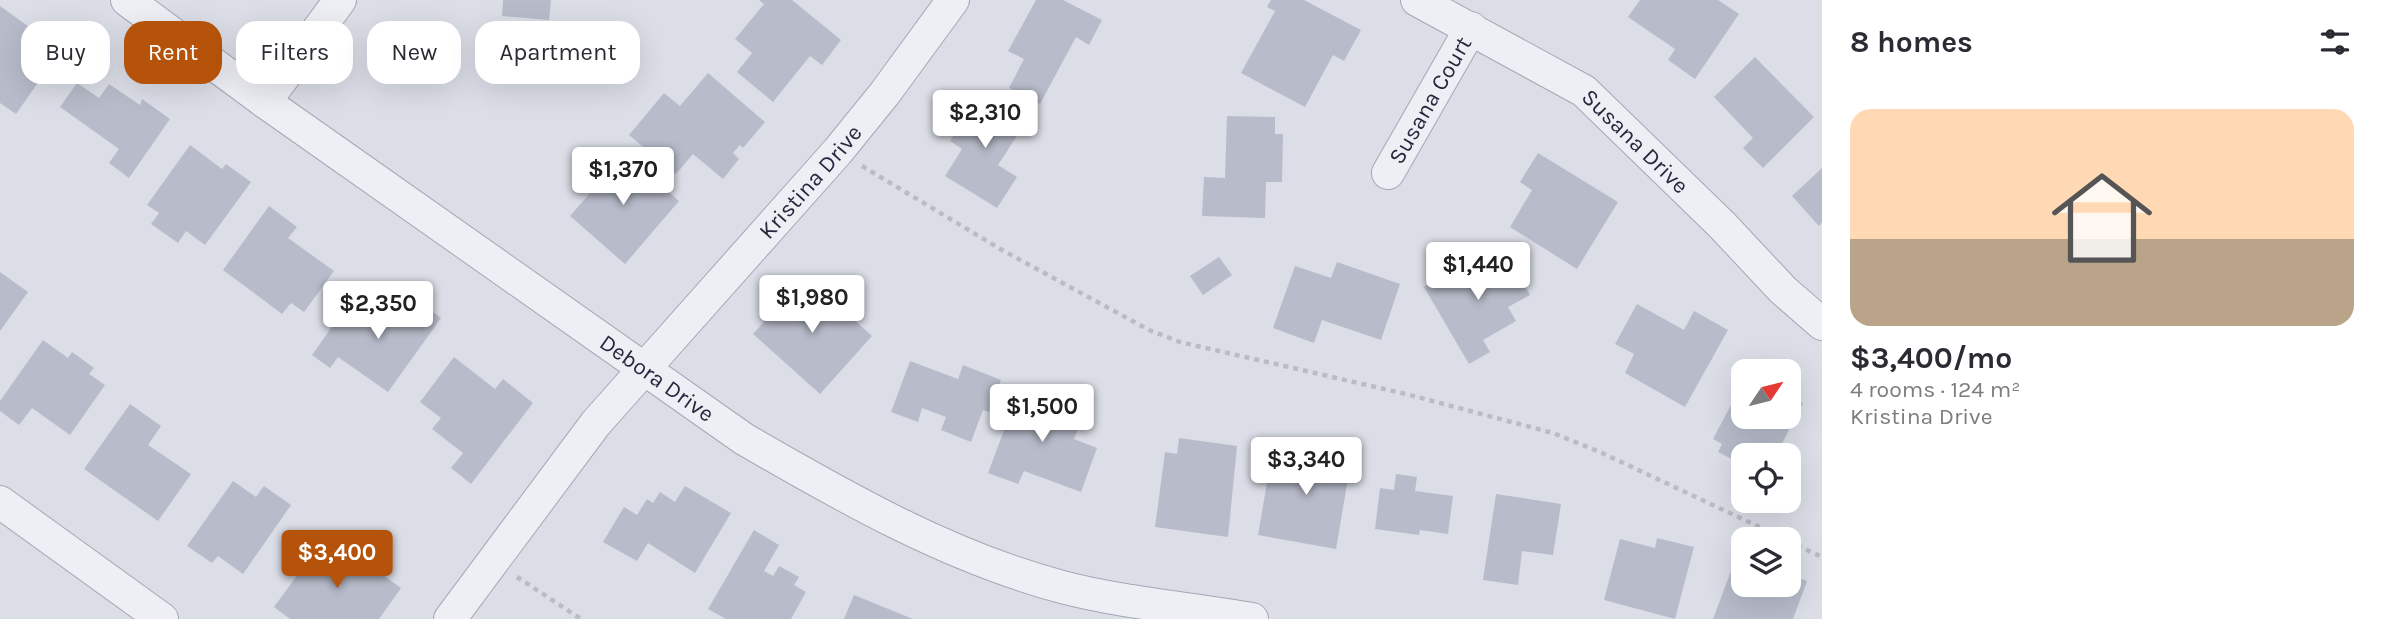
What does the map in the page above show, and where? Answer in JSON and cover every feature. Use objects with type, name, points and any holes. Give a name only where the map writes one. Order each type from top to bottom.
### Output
[{"type":"street","name":"Debora Drive","points":[[127,0],[265,102],[645,370],[744,439],[808,476],[908,528],[964,552],[1063,587],[1252,619]]},
{"type":"street","points":[[265,102],[340,0]]},
{"type":"street","name":"Kristina Drive","points":[[450,619],[596,424],[838,150],[885,93],[953,0]]},
{"type":"street","name":"Susana Drive","points":[[1417,0],[1584,91],[1722,225],[1783,290],[1822,324]]},
{"type":"street","name":"Susana Court","points":[[1388,173],[1471,29]]},
{"type":"street","points":[[0,502],[162,619]]},
{"type":"path","points":[[838,150],[1002,250],[1149,330],[1180,342],[1406,394],[1553,433],[1600,452],[1759,527]]},
{"type":"path","points":[[1801,547],[1822,557]]},
{"type":"path","points":[[493,561],[581,619]]},
{"type":"building","points":[[503,0],[551,0],[549,20],[502,16]]},
{"type":"building","points":[[759,0],[792,0],[841,40],[822,65],[810,56],[773,102],[737,72],[752,53],[735,39],[764,4]]},
{"type":"building","points":[[1036,0],[1063,0],[1102,20],[1089,45],[1076,37],[1040,104],[1009,88],[1024,59],[1008,51]]},
{"type":"building","points":[[1271,0],[1304,0],[1361,30],[1344,61],[1333,55],[1305,107],[1241,73],[1275,11],[1267,7]]},
{"type":"building","points":[[1640,0],[1718,0],[1739,14],[1695,79],[1668,60],[1675,49],[1628,17]]},
{"type":"building","points":[[0,6],[21,21],[21,84],[37,84],[16,114],[0,103]]},
{"type":"building","points":[[1755,57],[1814,117],[1763,168],[1743,148],[1753,138],[1714,97]]},
{"type":"building","points":[[708,73],[765,122],[743,148],[740,145],[733,153],[739,159],[723,179],[693,154],[676,174],[629,135],[664,93],[680,106]]},
{"type":"building","points":[[76,84],[99,98],[109,84],[140,105],[142,99],[170,119],[129,178],[109,163],[119,149],[60,107]]},
{"type":"building","points":[[981,93],[1026,122],[998,165],[1017,177],[997,208],[945,176],[962,149],[950,141]]},
{"type":"building","points":[[1227,116],[1275,117],[1275,134],[1283,134],[1282,182],[1266,182],[1265,218],[1202,216],[1204,177],[1225,178]]},
{"type":"building","points":[[190,145],[222,169],[226,164],[251,182],[205,245],[186,231],[178,243],[151,224],[159,213],[147,205]]},
{"type":"building","points":[[1538,153],[1618,202],[1577,269],[1510,227],[1532,190],[1520,182]]},
{"type":"building","points":[[625,154],[679,201],[625,264],[570,216],[598,184],[588,175],[603,157],[614,166]]},
{"type":"building","points":[[1822,168],[1822,223],[1819,226],[1792,196]]},
{"type":"building","points":[[269,206],[297,227],[288,238],[334,271],[304,312],[291,303],[282,314],[223,270]]},
{"type":"building","points":[[1504,249],[1530,295],[1508,307],[1516,321],[1483,340],[1490,352],[1469,364],[1424,287],[1450,272],[1454,278]]},
{"type":"building","points":[[1219,257],[1232,275],[1203,295],[1190,276]]},
{"type":"building","points":[[1337,262],[1400,284],[1381,340],[1322,320],[1314,343],[1273,328],[1295,266],[1331,278]]},
{"type":"building","points":[[0,272],[28,292],[0,331]]},
{"type":"building","points":[[805,276],[872,336],[820,394],[753,334]]},
{"type":"building","points":[[412,297],[441,318],[388,392],[338,357],[330,368],[312,355],[348,304],[361,313],[368,303],[394,322]]},
{"type":"building","points":[[1637,304],[1684,330],[1694,311],[1728,330],[1685,407],[1625,373],[1634,354],[1615,344]]},
{"type":"building","points":[[43,340],[68,358],[72,352],[94,368],[89,374],[105,385],[70,435],[32,408],[19,425],[0,411],[0,401]]},
{"type":"building","points":[[454,357],[495,389],[503,379],[533,403],[471,484],[451,468],[463,453],[432,429],[441,418],[420,402]]},
{"type":"building","points":[[910,361],[958,379],[963,365],[1001,380],[989,412],[983,410],[971,442],[941,430],[946,417],[922,408],[918,422],[891,412]]},
{"type":"building","points":[[1021,385],[1045,394],[1041,403],[1082,419],[1074,439],[1097,448],[1081,492],[1024,471],[1018,484],[988,473]]},
{"type":"building","points":[[130,404],[161,426],[148,445],[191,474],[158,521],[84,469]]},
{"type":"building","points":[[1731,405],[1731,429],[1790,429],[1782,443],[1731,443],[1731,459],[1718,452],[1722,444],[1713,439]]},
{"type":"building","points":[[1179,438],[1237,446],[1228,537],[1155,527],[1165,452],[1177,454]]},
{"type":"building","points":[[1318,442],[1346,447],[1342,465],[1350,467],[1336,549],[1258,535],[1272,453],[1315,460]]},
{"type":"building","points":[[1396,474],[1417,477],[1415,491],[1453,496],[1448,534],[1420,530],[1419,535],[1375,529],[1380,488],[1394,490]]},
{"type":"building","points":[[233,481],[256,497],[264,486],[291,505],[243,574],[218,556],[212,563],[187,546]]},
{"type":"building","points":[[685,486],[731,513],[695,573],[648,543],[637,561],[603,542],[624,507],[637,515],[647,499],[653,503],[660,492],[675,502]]},
{"type":"building","points":[[1496,494],[1561,504],[1553,555],[1522,551],[1518,585],[1483,580]]},
{"type":"building","points":[[754,530],[779,545],[764,571],[773,576],[779,566],[799,577],[794,585],[806,592],[791,619],[726,619],[708,609]]},
{"type":"building","points":[[1657,538],[1694,547],[1675,619],[1604,600],[1620,539],[1655,548]]},
{"type":"building","points":[[320,544],[349,566],[356,556],[401,588],[379,619],[290,619],[274,607]]},
{"type":"building","points":[[1731,571],[1731,597],[1801,597],[1801,579],[1807,581],[1793,619],[1713,619]]},
{"type":"building","points":[[854,595],[913,619],[844,619]]}]
